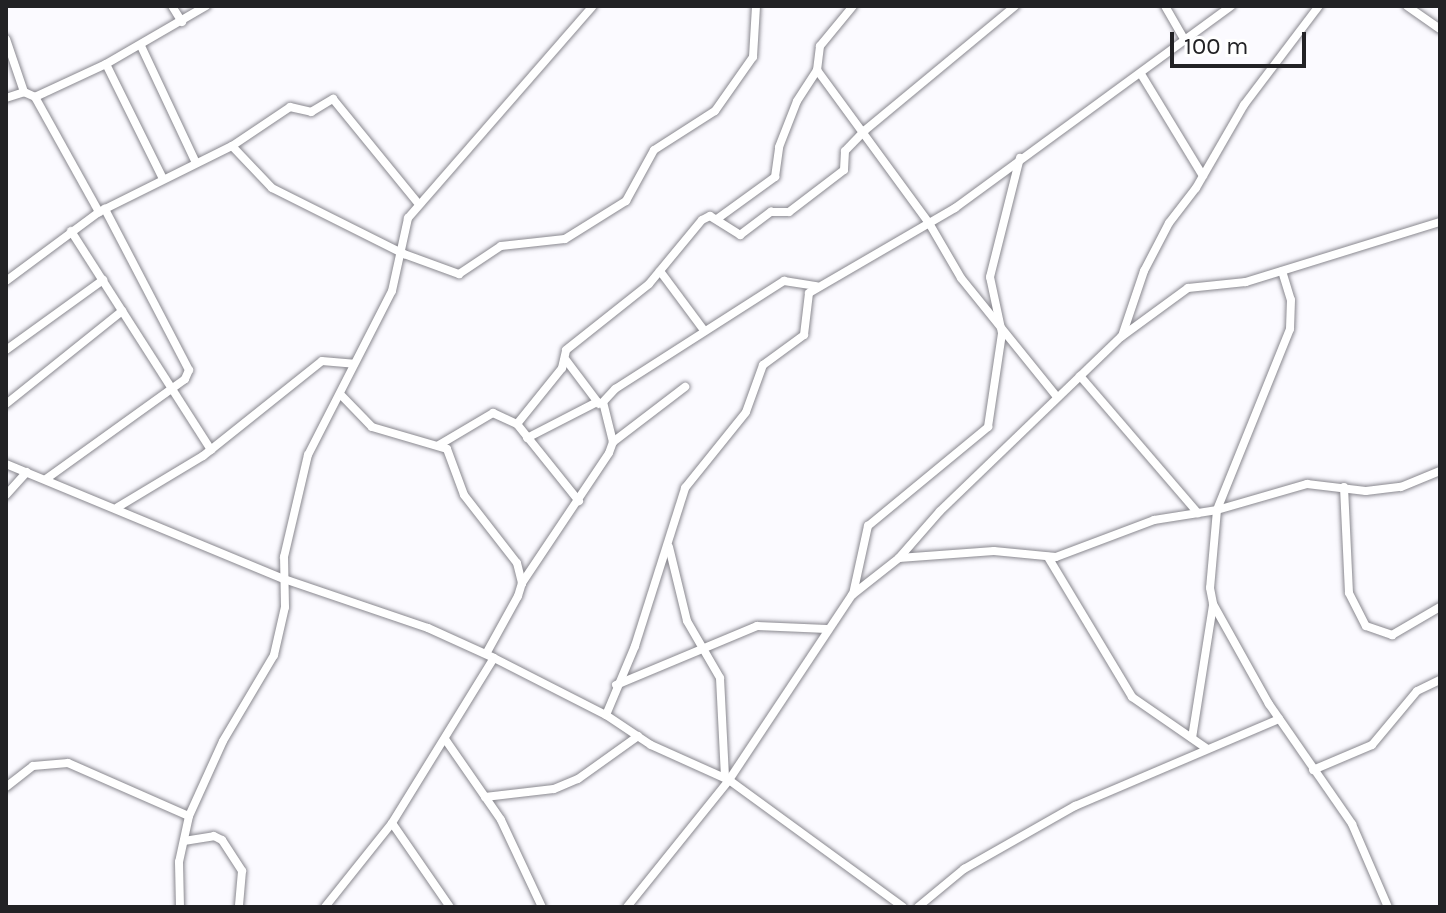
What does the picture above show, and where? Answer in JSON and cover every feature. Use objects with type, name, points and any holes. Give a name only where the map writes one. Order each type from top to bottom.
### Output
[{"type":"street","points":[[172,6],[182,22]]},
{"type":"street","points":[[35,97],[141,46],[206,6]]},
{"type":"street","points":[[180,907],[184,841],[189,816],[223,741],[274,655],[286,545],[308,455],[342,396],[354,364],[392,291],[404,254],[408,218],[417,202],[593,6]]},
{"type":"street","points":[[232,146],[272,188],[404,254],[459,274],[501,246],[565,239],[626,201],[654,150],[715,111],[753,57],[756,6]]},
{"type":"street","points":[[613,442],[600,405],[566,360],[566,350],[660,271],[702,220],[717,219],[775,177],[779,147],[797,101],[817,70],[820,46],[853,6]]},
{"type":"street","points":[[717,219],[740,235],[771,212],[789,212],[844,170],[845,151],[864,131],[1015,6]]},
{"type":"street","points":[[1165,6],[1185,40]]},
{"type":"street","points":[[606,715],[615,685],[635,646],[685,488],[746,412],[763,365],[804,335],[805,305],[817,286],[929,223],[1141,74],[1231,6]]},
{"type":"street","points":[[1121,337],[1144,271],[1169,223],[1203,176],[1244,105],[1297,28],[1319,6]]},
{"type":"street","points":[[1407,6],[1440,29]]},
{"type":"street","points":[[6,39],[24,92]]},
{"type":"street","points":[[141,46],[196,163]]},
{"type":"street","points":[[106,64],[163,179]]},
{"type":"street","points":[[817,70],[929,223],[1002,333],[1057,397]]},
{"type":"street","points":[[1141,74],[1203,176]]},
{"type":"street","points":[[6,98],[24,92],[35,97],[188,362],[185,379],[46,479]]},
{"type":"street","points":[[6,281],[102,210],[232,146],[286,108],[311,112],[333,99],[417,202]]},
{"type":"street","points":[[852,595],[868,526],[988,427],[1002,333],[990,277],[1020,158]]},
{"type":"street","points":[[627,907],[727,779],[852,595],[899,558],[1057,397],[1121,337],[1188,288],[1230,285],[1440,222]]},
{"type":"street","points":[[71,231],[211,450]]},
{"type":"street","points":[[660,271],[703,329]]},
{"type":"street","points":[[1192,738],[1213,604],[1209,575],[1217,510],[1290,329],[1291,300],[1282,271]]},
{"type":"street","points":[[6,350],[103,280]]},
{"type":"street","points":[[527,438],[600,405],[615,389],[703,329],[784,281],[817,286]]},
{"type":"street","points":[[6,404],[122,311]]},
{"type":"street","points":[[517,424],[566,360]]},
{"type":"street","points":[[118,507],[211,450],[322,361],[354,364]]},
{"type":"street","points":[[1080,376],[1198,513]]},
{"type":"street","points":[[325,907],[392,823],[445,739],[490,656],[522,583],[579,501],[613,442],[685,387]]},
{"type":"street","points":[[342,396],[372,427],[439,445],[452,455],[458,484],[510,551],[522,583]]},
{"type":"street","points":[[439,445],[493,413],[517,424],[579,501]]},
{"type":"street","points":[[6,464],[118,507],[284,579],[428,628],[490,656],[606,715],[638,736],[727,779],[903,907]]},
{"type":"street","points":[[6,495],[27,472]]},
{"type":"street","points":[[899,558],[994,551],[1048,557],[1154,520],[1217,510],[1307,484],[1401,487],[1439,475]]},
{"type":"street","points":[[1344,487],[1349,593],[1366,626],[1392,635],[1440,607]]},
{"type":"street","points":[[668,546],[687,621],[720,678],[727,779]]},
{"type":"street","points":[[1048,557],[1132,697],[1206,748]]},
{"type":"street","points":[[1213,604],[1279,719],[1352,824],[1388,907]]},
{"type":"street","points":[[615,685],[757,626],[827,629]]},
{"type":"street","points":[[1313,770],[1372,745],[1417,691],[1440,680]]},
{"type":"street","points":[[918,907],[964,869],[1002,846],[1206,748],[1279,719]]},
{"type":"street","points":[[485,797],[566,784],[638,736]]},
{"type":"street","points":[[445,739],[485,797],[542,907]]},
{"type":"street","points":[[6,787],[33,766],[68,763],[189,816]]},
{"type":"street","points":[[392,823],[450,907]]},
{"type":"street","points":[[184,841],[214,836],[222,840],[242,871],[239,907]]}]
